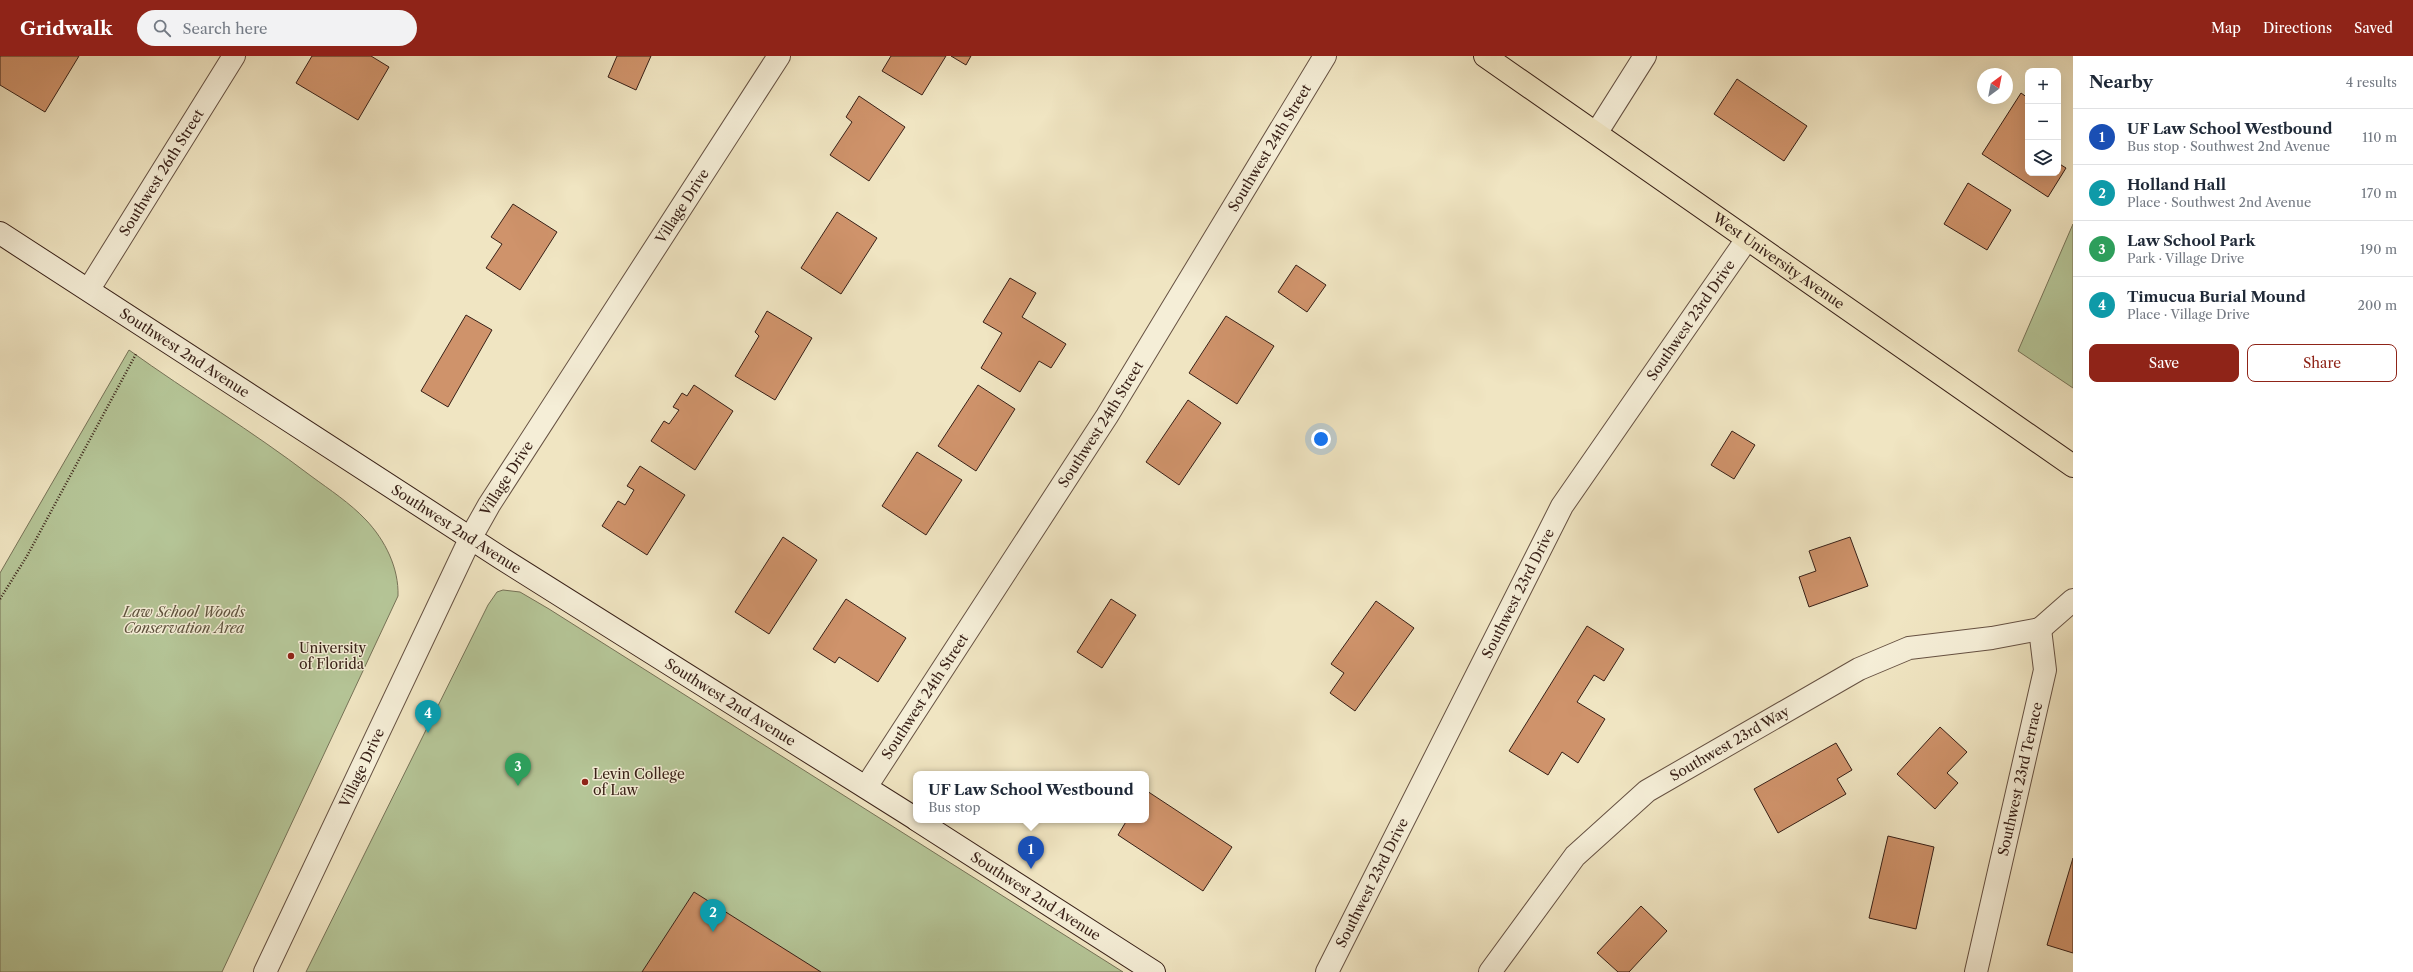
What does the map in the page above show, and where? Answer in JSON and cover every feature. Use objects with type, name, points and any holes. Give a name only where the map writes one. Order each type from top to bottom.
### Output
[{"type":"main road","name":"West University Avenue","points":[[1485,56],[1597,132],[2073,466]]},
{"type":"street","name":"Southwest 26th Street","points":[[88,289],[234,56]]},
{"type":"street","name":"Village Drive","points":[[265,972],[471,536],[489,505],[779,56]]},
{"type":"street","name":"Southwest 24th Street","points":[[866,787],[1107,416],[1326,56]]},
{"type":"street","points":[[1597,132],[1645,56]]},
{"type":"street","name":"Southwest 2nd Avenue","points":[[0,233],[471,536],[913,817]]},
{"type":"street","name":"Southwest 23rd Drive","points":[[1327,972],[1562,506],[1747,238]]},
{"type":"street","points":[[2040,629],[2073,600]]},
{"type":"street","name":"Southwest 23rd Way","points":[[1490,972],[1575,856],[1647,791],[1860,669],[1909,648],[2040,629]]},
{"type":"street","name":"Southwest 23rd Terrace","points":[[1976,972],[2045,670],[2040,629]]},
{"type":"street","name":"Southwest 2nd Avenue","points":[[922,823],[1154,972]]},
{"type":"path","points":[[0,599],[27,556],[136,354]]},
{"type":"green space","points":[[2073,224],[2073,388],[2018,351]]},
{"type":"green space","name":"Law School Woods Conservation Area","points":[[129,350],[289,459],[360,514],[379,536],[390,555],[396,575],[398,596],[222,972],[0,972],[0,573]]},
{"type":"green space","name":"Levin College of Law","points":[[503,590],[520,592],[549,609],[1123,972],[306,972],[488,605],[497,592]]},
{"type":"building","points":[[0,56],[79,56],[45,112],[0,85]]},
{"type":"building","points":[[312,56],[371,56],[389,67],[358,120],[296,83]]},
{"type":"building","points":[[617,56],[651,56],[636,90],[608,77]]},
{"type":"building","points":[[891,56],[946,56],[922,95],[882,71]]},
{"type":"building","points":[[951,56],[971,56],[966,65]]},
{"type":"building","points":[[1737,79],[1807,126],[1784,161],[1714,114]]},
{"type":"building","points":[[2021,93],[2025,96],[2025,176],[2061,176],[2061,165],[2066,168],[2048,197],[1982,154]]},
{"type":"building","points":[[859,96],[905,127],[869,181],[830,155],[852,122],[846,117]]},
{"type":"building","points":[[1968,183],[2011,210],[1987,250],[1944,224]]},
{"type":"building","points":[[513,204],[557,232],[520,290],[486,268],[502,244],[491,237]]},
{"type":"building","points":[[837,212],[877,238],[841,294],[801,268]]},
{"type":"building","points":[[1296,265],[1326,285],[1307,312],[1278,292]]},
{"type":"building","points":[[1010,278],[1036,293],[1022,317],[1066,344],[1051,368],[1039,361],[1020,392],[981,368],[1002,333],[983,322]]},
{"type":"building","points":[[767,311],[812,338],[775,400],[735,376],[759,336],[755,332]]},
{"type":"building","points":[[466,315],[492,330],[448,407],[421,391]]},
{"type":"building","points":[[1226,316],[1274,346],[1237,404],[1189,373]]},
{"type":"building","points":[[694,385],[733,411],[695,470],[651,441],[664,421],[669,424],[679,410],[673,407],[682,393],[687,396]]},
{"type":"building","points":[[978,385],[1015,409],[976,471],[938,446]]},
{"type":"building","points":[[1188,400],[1221,423],[1179,485],[1146,462]]},
{"type":"building","points":[[1732,431],[1755,445],[1734,479],[1711,465]]},
{"type":"building","points":[[917,452],[962,480],[926,535],[882,506]]},
{"type":"building","points":[[640,466],[685,495],[647,555],[602,526],[618,501],[625,505],[634,490],[627,486]]},
{"type":"building","points":[[783,537],[817,560],[769,634],[735,612]]},
{"type":"building","points":[[1850,537],[1868,586],[1809,607],[1799,577],[1816,571],[1809,551]]},
{"type":"building","points":[[846,599],[906,638],[878,682],[839,657],[835,663],[813,649]]},
{"type":"building","points":[[1111,599],[1136,615],[1102,668],[1077,652]]},
{"type":"building","points":[[1376,601],[1414,628],[1355,711],[1330,693],[1344,673],[1331,664]]},
{"type":"building","points":[[1587,626],[1624,649],[1604,681],[1594,675],[1577,702],[1605,719],[1578,763],[1562,752],[1548,775],[1509,751]]},
{"type":"building","points":[[1940,727],[1967,752],[1947,773],[1958,783],[1935,809],[1897,774]]},
{"type":"building","points":[[1836,743],[1852,770],[1837,779],[1846,794],[1778,833],[1754,789]]},
{"type":"building","points":[[1149,792],[1232,847],[1203,891],[1118,835],[1125,823],[1149,823]]},
{"type":"building","points":[[1888,836],[1934,847],[1916,929],[1869,918]]},
{"type":"building","points":[[2073,858],[2073,953],[2047,945]]},
{"type":"building","points":[[694,892],[821,972],[642,972]]},
{"type":"building","points":[[1641,906],[1667,931],[1629,972],[1618,972],[1597,953]]},
{"type":"place","name":"University of Florida","points":[[291,656]]},
{"type":"place","name":"Timucua Burial Mound","points":[[428,733]]},
{"type":"place","name":"Levin College of Law","points":[[585,782]]},
{"type":"place","name":"Law School Park","points":[[518,786]]},
{"type":"place","name":"UF Law School Westbound","points":[[1031,869]]},
{"type":"place","name":"Holland Hall","points":[[713,932]]}]
